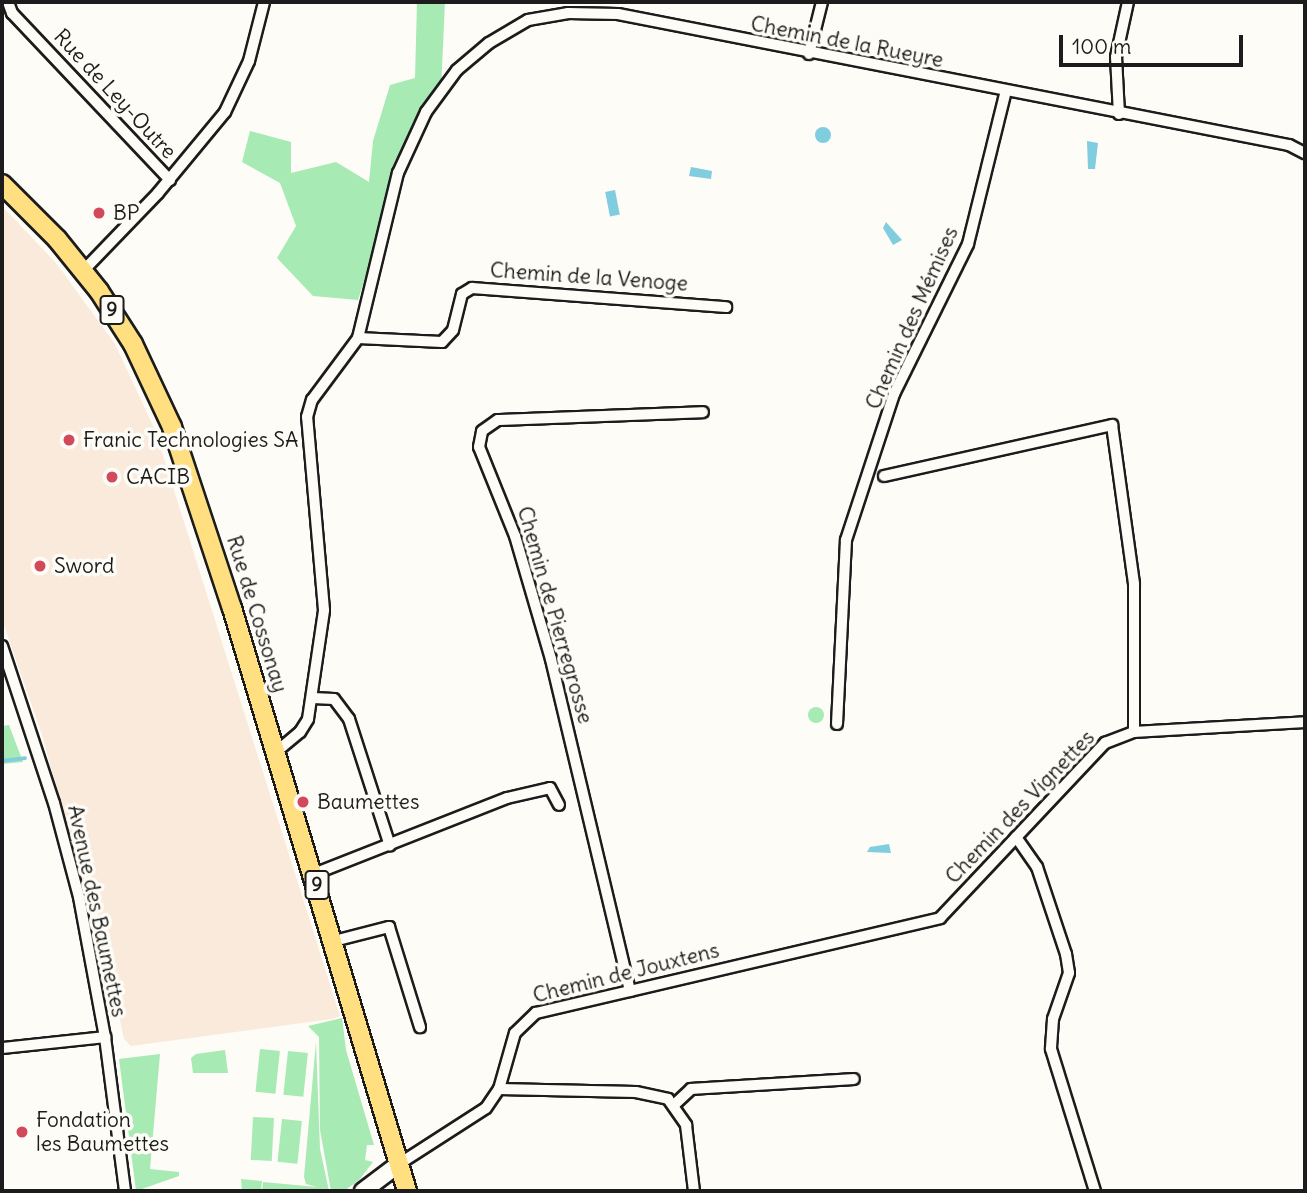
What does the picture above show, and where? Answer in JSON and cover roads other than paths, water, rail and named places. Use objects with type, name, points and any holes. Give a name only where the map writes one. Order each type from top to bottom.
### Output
[{"type":"main road","name":"9","points":[[2,184],[83,271]]},
{"type":"main road","name":"Rue de Cossonay","points":[[83,271],[128,333],[176,440],[314,874],[407,1191]]},
{"type":"street","name":"Rue de Ley-Outre","points":[[8,2],[12,13],[170,180]]},
{"type":"street","points":[[83,271],[170,180],[233,99],[249,61],[264,2]]},
{"type":"street","points":[[809,54],[822,2]]},
{"type":"street","points":[[1119,114],[1116,57],[1128,2]]},
{"type":"street","name":"Chemin de la Rueyre","points":[[276,752],[300,732],[313,698],[324,610],[307,416],[312,400],[358,338],[395,184],[411,140],[449,80],[489,43],[528,20],[568,13],[618,14],[809,54],[1289,145],[1305,153]]},
{"type":"street","name":"Chemin des Mémises","points":[[837,724],[846,540],[894,394],[968,244],[1006,91]]},
{"type":"street","name":"Chemin de la Venoge","points":[[358,338],[442,342],[453,330],[462,295],[472,288],[726,307]]},
{"type":"street","name":"Chemin de Pierregrosse","points":[[630,991],[551,659],[515,536],[479,447],[482,431],[498,420],[703,412]]},
{"type":"street","points":[[884,476],[1112,425],[1134,584],[1134,732]]},
{"type":"street","name":"Avenue des Baumettes","points":[[2,646],[58,815],[79,897],[104,1037],[125,1191]]},
{"type":"street","name":"Rue de Cossonay","points":[[313,698],[334,698],[349,719],[390,846]]},
{"type":"street","name":"Chemin des Vignettes","points":[[855,940],[940,918],[1105,743],[1134,732],[1305,722]]},
{"type":"street","points":[[314,874],[529,792],[550,788],[559,805]]},
{"type":"street","points":[[1016,837],[1037,867],[1066,954],[1069,973],[1052,1019],[1051,1049],[1095,1191]]},
{"type":"street","points":[[334,941],[388,928],[420,1027]]},
{"type":"street","name":"Chemin de Jouxtens","points":[[363,1191],[399,1164],[476,1117],[499,1089],[515,1033],[530,1017],[630,991],[855,940]]},
{"type":"street","points":[[2,1048],[104,1037]]},
{"type":"street","points":[[675,1104],[691,1089],[854,1079]]},
{"type":"street","points":[[499,1089],[656,1094],[675,1104],[687,1125],[694,1191]]},
{"type":"water","points":[[823,127],[829,129],[829,141],[823,143],[817,141],[815,135],[817,129]]},
{"type":"water","points":[[1087,141],[1098,143],[1095,169],[1088,169]]},
{"type":"water","points":[[691,167],[712,171],[711,179],[689,176]]},
{"type":"water","points":[[615,190],[620,215],[610,216],[605,192]]},
{"type":"water","points":[[886,222],[902,240],[893,245],[883,228]]},
{"type":"water","points":[[889,844],[891,853],[867,852],[870,847]]},
{"type":"waterway","points":[[2,761],[25,758]]},
{"type":"place","name":"BP","points":[[99,213]]},
{"type":"place","name":"Franic Technologies SA","points":[[69,440]]},
{"type":"place","name":"CACIB","points":[[112,477]]},
{"type":"place","name":"Sword","points":[[40,566]]},
{"type":"place","name":"Baumettes","points":[[303,802]]},
{"type":"place","name":"Fondation les Baumettes","points":[[22,1132]]}]
